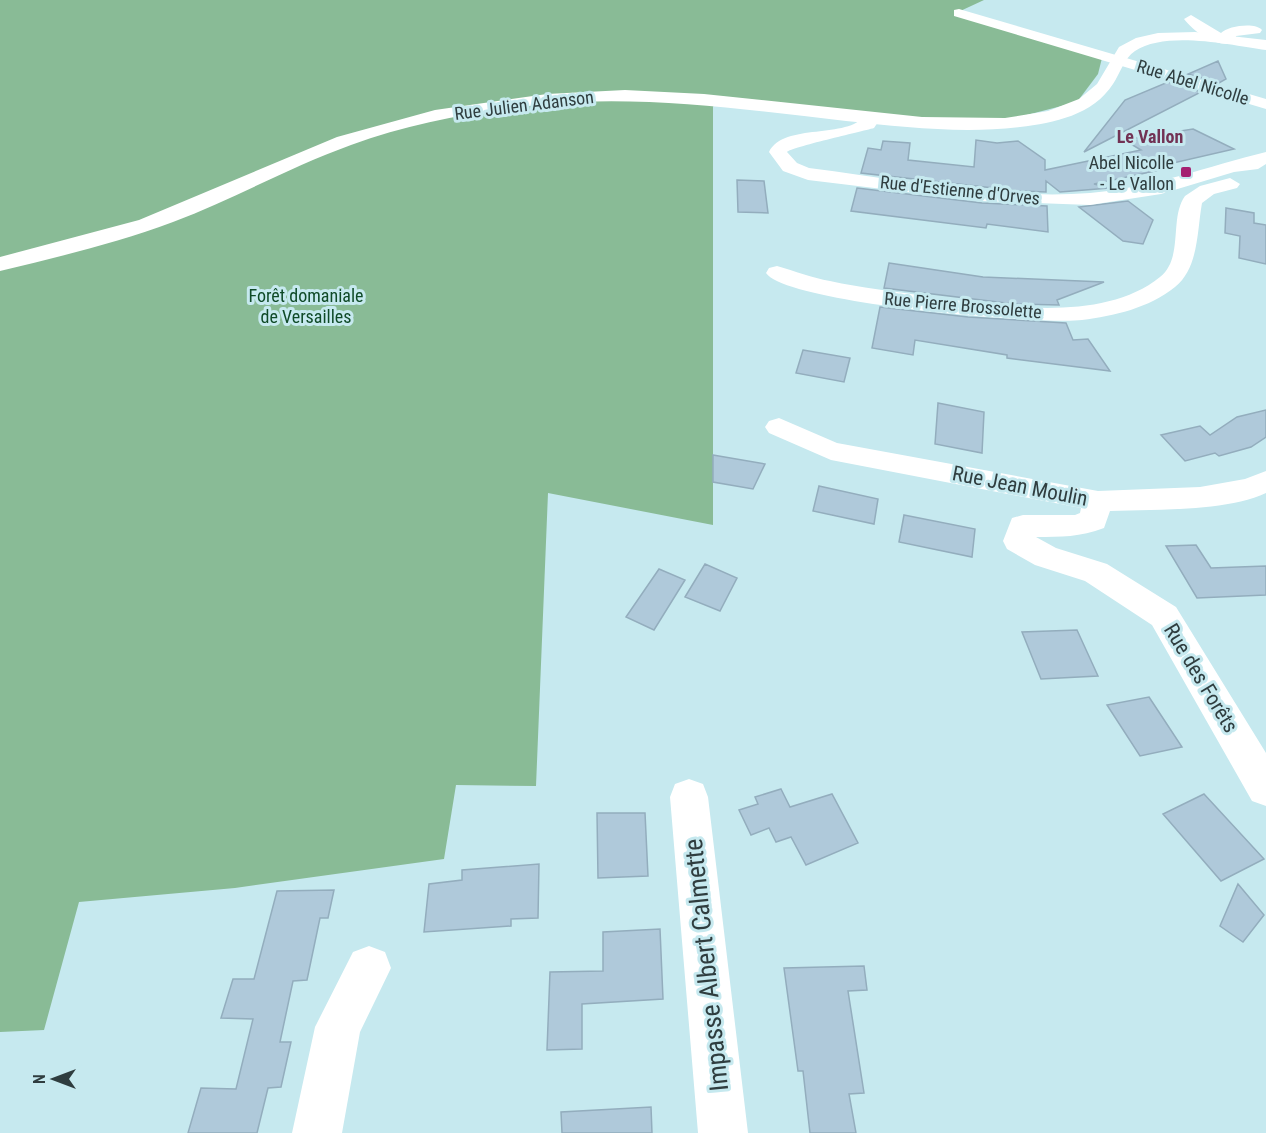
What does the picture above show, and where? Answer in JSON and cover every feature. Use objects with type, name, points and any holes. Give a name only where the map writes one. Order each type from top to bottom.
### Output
[{"type":"main road","name":"Rue Julien Adanson","points":[[0,264],[96,240],[166,217],[321,150],[371,132],[496,106],[570,96],[646,96],[871,118],[970,124],[1045,118],[1079,107],[1097,96],[1127,49],[1140,42],[1161,38],[1195,37],[1266,45]]},
{"type":"street","name":"Rue Abel Nicolle","points":[[959,13],[1266,104]]},
{"type":"street","points":[[1191,18],[1212,35],[1230,40]]},
{"type":"street","points":[[1230,40],[1228,33],[1232,31],[1255,30]]},
{"type":"street","name":"Rue d'Estienne d'Orves","points":[[871,118],[868,124],[854,129],[789,142],[781,146],[778,153],[783,162],[792,170],[808,174],[1040,199],[1090,199],[1161,188],[1232,167],[1261,169]]},
{"type":"street","name":"Rue Pierre Brossolette","points":[[777,273],[810,286],[983,310],[1029,314],[1080,312],[1109,308],[1144,296],[1170,280],[1181,262],[1192,200],[1207,190],[1261,169]]},
{"type":"street","name":"Rue Jean Moulin","points":[[779,427],[831,450],[1098,501],[1200,497],[1251,488],[1266,481]]},
{"type":"street","name":"Rue des Forêts","points":[[1098,501],[1093,520],[1077,526],[1023,526],[1018,541],[1046,557],[1096,572],[1164,616],[1266,788]]},
{"type":"street","name":"Impasse Albert Calmette","points":[[689,797],[723,1133]]},
{"type":"street","points":[[317,1133],[338,1027],[369,968]]},
{"type":"green space","name":"Forêt domaniale de Versailles","points":[[0,0],[984,0],[956,13],[1103,54],[1098,74],[1077,102],[1007,120],[912,118],[717,96],[713,107],[713,525],[548,493],[536,786],[456,785],[444,859],[235,888],[79,902],[44,1030],[0,1032]]},
{"type":"building","points":[[1218,61],[1226,79],[1219,83],[1188,74]]},
{"type":"building","points":[[1168,82],[1201,92],[1084,152],[1125,100]]},
{"type":"building","points":[[1193,129],[1234,149],[1173,163],[1174,167],[1094,184],[1110,188],[1060,192],[1046,181],[1046,192],[1021,191],[861,173],[868,148],[881,150],[883,141],[910,143],[908,160],[974,167],[976,140],[997,143],[1018,141],[1045,160],[1045,170],[1141,150],[1124,140]]},
{"type":"building","points":[[737,180],[764,181],[768,213],[738,212]]},
{"type":"building","points":[[857,188],[982,203],[1047,206],[1048,232],[987,224],[986,228],[851,211]]},
{"type":"building","points":[[1128,201],[1153,220],[1143,244],[1123,241],[1079,207]]},
{"type":"building","points":[[1226,208],[1254,213],[1254,223],[1266,225],[1266,264],[1239,258],[1240,236],[1225,233]]},
{"type":"building","points":[[889,263],[983,277],[1104,282],[1057,300],[1059,305],[1014,304],[884,288]]},
{"type":"building","points":[[880,307],[968,317],[1066,323],[1073,340],[1088,339],[1110,371],[1007,358],[1007,355],[915,340],[913,355],[872,348]]},
{"type":"building","points":[[803,350],[850,358],[844,382],[796,373]]},
{"type":"building","points":[[938,403],[984,412],[982,453],[935,444]]},
{"type":"building","points":[[1266,410],[1266,437],[1251,447],[1219,456],[1215,453],[1185,461],[1161,435],[1200,426],[1210,435],[1237,417]]},
{"type":"building","points":[[713,455],[765,464],[753,489],[713,482]]},
{"type":"building","points":[[819,486],[878,499],[874,524],[813,511]]},
{"type":"building","points":[[904,515],[975,529],[972,557],[899,542]]},
{"type":"building","points":[[1196,545],[1211,568],[1266,566],[1266,595],[1197,598],[1166,546]]},
{"type":"building","points":[[705,564],[737,578],[720,611],[685,597]]},
{"type":"building","points":[[659,569],[685,580],[654,630],[626,617]]},
{"type":"building","points":[[1077,630],[1098,676],[1041,679],[1022,632]]},
{"type":"building","points":[[1149,697],[1182,747],[1140,756],[1107,705]]},
{"type":"building","points":[[781,789],[790,807],[832,794],[858,843],[806,865],[791,837],[776,842],[769,828],[751,835],[739,810],[758,804],[755,797]]},
{"type":"building","points":[[1204,794],[1264,859],[1221,881],[1163,814]]},
{"type":"building","points":[[597,813],[645,813],[648,876],[598,878]]},
{"type":"building","points":[[539,864],[538,918],[511,919],[511,926],[424,932],[429,884],[462,880],[462,870]]},
{"type":"building","points":[[1238,884],[1264,915],[1243,942],[1220,926]]},
{"type":"building","points":[[334,890],[328,918],[320,918],[307,980],[293,981],[280,1042],[291,1042],[281,1087],[268,1088],[257,1133],[188,1133],[201,1088],[236,1089],[253,1019],[221,1018],[233,979],[254,979],[277,891]]},
{"type":"building","points":[[660,929],[663,999],[582,1004],[582,1049],[547,1050],[550,972],[603,971],[603,932]]},
{"type":"building","points":[[864,966],[867,990],[848,991],[864,1093],[849,1094],[856,1133],[810,1133],[803,1071],[798,1071],[784,968]]},
{"type":"building","points":[[651,1107],[652,1133],[562,1133],[561,1112]]},
{"type":"place","name":"Abel Nicolle - Le Vallon","points":[[1186,172]]},
{"type":"district","name":"Le Vallon","points":[[1150,136]]}]
